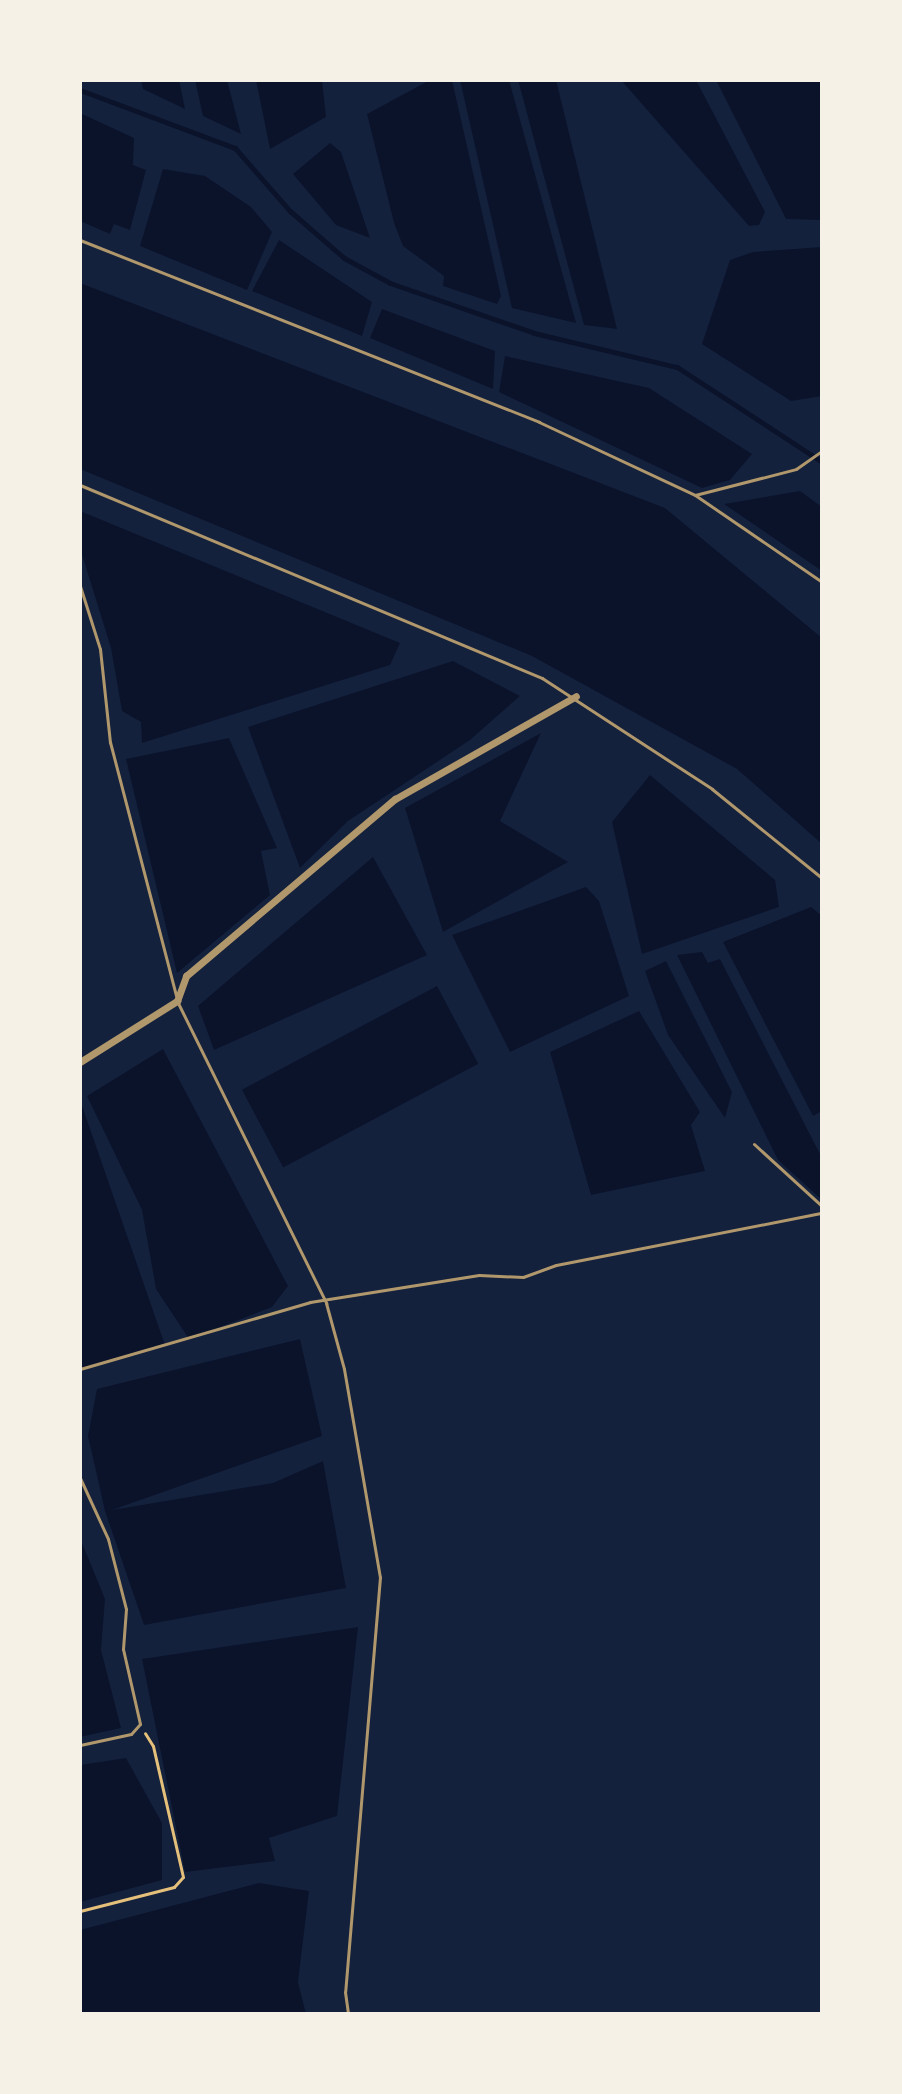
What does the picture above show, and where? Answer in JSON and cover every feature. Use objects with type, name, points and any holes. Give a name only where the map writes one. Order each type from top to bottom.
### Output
[{"type":"street","points":[[80,1062],[177,1001],[186,976],[395,799],[576,696]]},
{"type":"lane","points":[[80,240],[539,422],[695,495],[822,582]]},
{"type":"lane","points":[[695,495],[796,469],[822,451]]},
{"type":"lane","points":[[80,485],[576,696],[712,789],[822,878]]},
{"type":"lane","points":[[80,586],[100,649],[110,742],[177,1001],[326,1303],[344,1369],[380,1577],[345,1992],[348,2014]]},
{"type":"lane","points":[[754,1144],[822,1206]]},
{"type":"lane","points":[[80,1369],[310,1302],[326,1303],[479,1275],[523,1277],[556,1265],[822,1213]]},
{"type":"lane","points":[[80,1478],[108,1539],[126,1609],[123,1649],[140,1724],[131,1734],[80,1745]]},
{"type":"path","points":[[80,1911],[174,1887],[183,1877],[153,1746],[140,1724]]},
{"type":"water","points":[[141,80],[179,80],[185,109],[143,89]]},
{"type":"water","points":[[195,80],[227,80],[241,134],[203,116]]},
{"type":"water","points":[[256,80],[322,80],[326,117],[270,149]]},
{"type":"water","points":[[430,80],[452,80],[501,296],[497,304],[443,286],[444,276],[403,246],[394,223],[367,114]]},
{"type":"water","points":[[460,80],[509,80],[576,323],[512,308]]},
{"type":"water","points":[[518,80],[556,80],[617,329],[584,325]]},
{"type":"water","points":[[621,80],[696,80],[765,212],[759,225],[749,226]]},
{"type":"water","points":[[716,80],[822,80],[822,220],[786,219]]},
{"type":"water","points":[[80,113],[134,138],[133,165],[146,170],[130,230],[114,224],[110,234],[80,221]]},
{"type":"water","points":[[330,143],[341,152],[370,238],[336,225],[293,174]]},
{"type":"water","points":[[163,169],[205,176],[251,207],[272,232],[247,290],[140,246]]},
{"type":"water","points":[[279,240],[372,302],[362,336],[252,291]]},
{"type":"water","points":[[822,247],[822,396],[791,401],[702,344],[730,260],[753,252]]},
{"type":"water","points":[[80,283],[665,508],[822,638],[822,844],[737,769],[532,656],[80,469]]},
{"type":"water","points":[[382,309],[495,351],[493,389],[370,338]]},
{"type":"water","points":[[505,356],[649,388],[752,454],[730,480],[702,488],[499,392]]},
{"type":"water","points":[[800,491],[822,507],[822,571],[724,504]]},
{"type":"water","points":[[80,511],[400,643],[390,665],[142,743],[141,722],[122,711],[111,648],[80,548]]},
{"type":"water","points":[[453,661],[520,696],[470,740],[348,821],[300,868],[248,727]]},
{"type":"water","points":[[541,733],[500,821],[568,862],[443,932],[405,808]]},
{"type":"water","points":[[229,738],[277,848],[261,851],[270,895],[177,973],[126,759]]},
{"type":"water","points":[[650,775],[775,880],[779,907],[642,954],[612,822]]},
{"type":"water","points":[[373,857],[427,955],[214,1050],[198,1006]]},
{"type":"water","points":[[586,887],[599,901],[629,996],[510,1052],[452,935]]},
{"type":"water","points":[[811,907],[822,916],[822,1111],[813,1116],[723,942]]},
{"type":"water","points":[[702,952],[708,963],[720,959],[822,1158],[822,1200],[778,1160],[677,955]]},
{"type":"water","points":[[666,961],[732,1092],[725,1118],[668,1035],[645,971]]},
{"type":"water","points":[[437,986],[478,1064],[283,1167],[242,1090]]},
{"type":"water","points":[[639,1011],[700,1112],[691,1125],[705,1171],[591,1195],[550,1052]]},
{"type":"water","points":[[163,1049],[288,1286],[272,1307],[189,1339],[156,1289],[142,1210],[87,1096]]},
{"type":"water","points":[[80,1100],[165,1345],[80,1370]]},
{"type":"water","points":[[300,1339],[322,1436],[112,1510],[273,1483],[323,1461],[346,1588],[144,1625],[105,1511],[88,1436],[97,1389]]},
{"type":"water","points":[[80,1538],[105,1599],[101,1650],[121,1728],[80,1737]]},
{"type":"water","points":[[358,1627],[337,1816],[269,1838],[275,1861],[185,1872],[142,1659]]},
{"type":"water","points":[[126,1758],[162,1823],[162,1880],[80,1902],[80,1765]]},
{"type":"water","points":[[259,1883],[309,1891],[298,1982],[306,2014],[80,2014],[80,1930]]},
{"type":"waterway","points":[[80,90],[235,148],[290,211],[344,258],[390,283],[534,333],[677,367],[822,462]]}]
